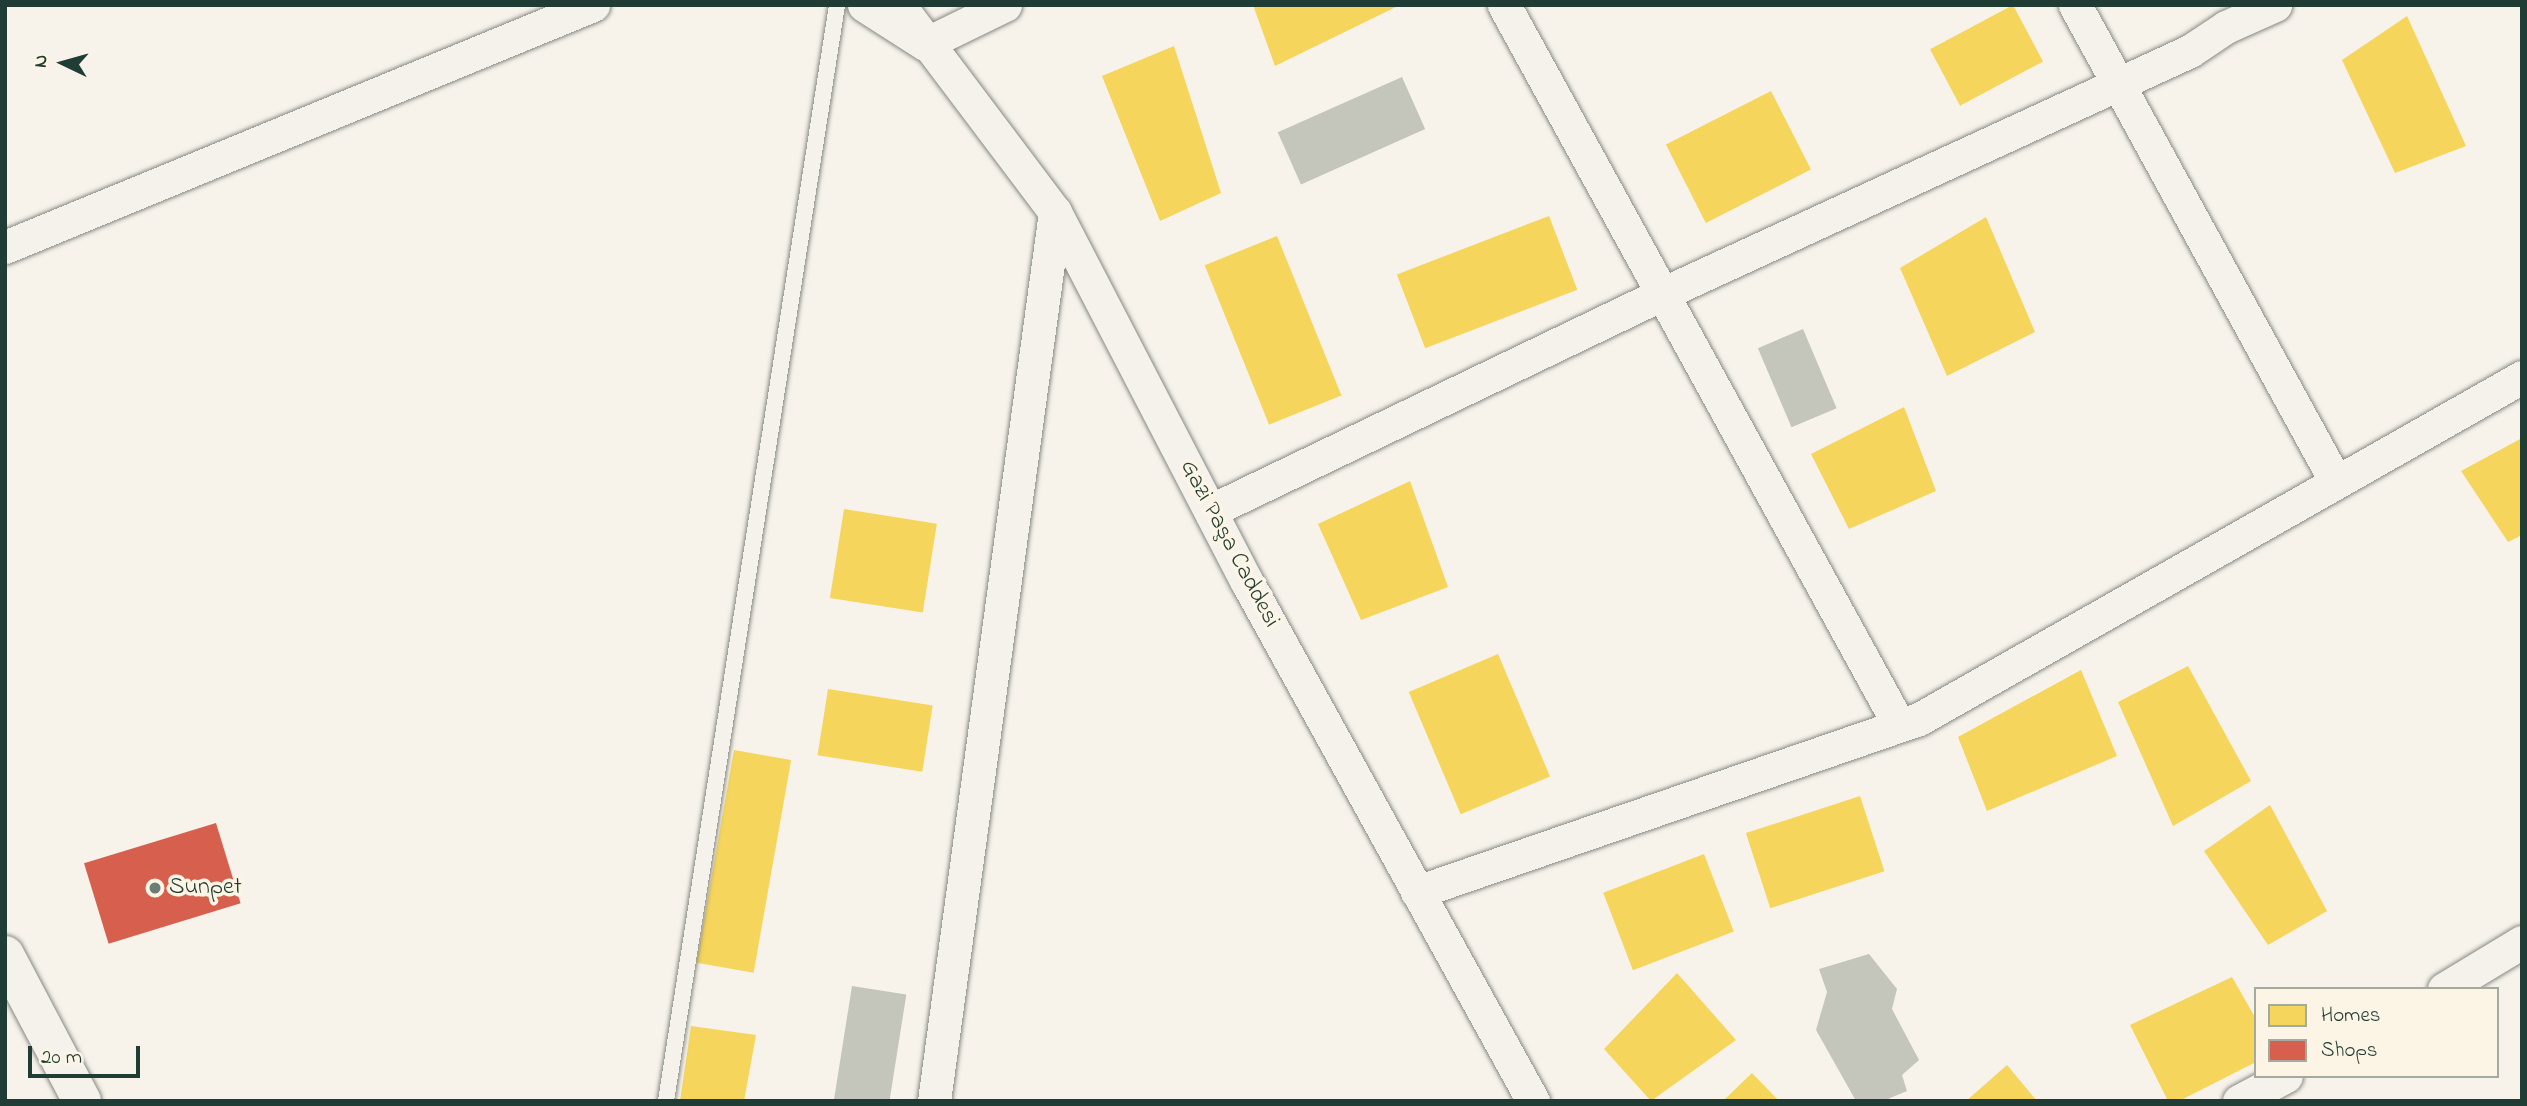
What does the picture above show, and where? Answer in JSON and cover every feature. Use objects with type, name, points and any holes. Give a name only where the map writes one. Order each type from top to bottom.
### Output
[{"type":"highway","points":[[5,955],[82,1101]]},
{"type":"street","points":[[5,247],[593,5]]},
{"type":"street","points":[[864,5],[925,44],[1005,5]]},
{"type":"street","name":"Gazi Paşa Caddesi","points":[[899,5],[925,44],[1055,212],[1210,511],[1533,1101]]},
{"type":"street","points":[[1504,5],[1899,725]]},
{"type":"street","points":[[2075,5],[2336,482]]},
{"type":"street","points":[[1210,511],[1664,293],[2118,84],[2275,5]]},
{"type":"street","points":[[934,1101],[1055,212]]},
{"type":"street","points":[[1418,892],[1899,725],[2522,377]]},
{"type":"street","points":[[2447,987],[2522,942]]},
{"type":"street","points":[[2239,1101],[2282,1078]]},
{"type":"lane","points":[[666,1101],[837,5]]},
{"type":"shaded area","points":[[1402,77],[1425,129],[1301,184],[1278,132]]},
{"type":"shaded area","points":[[1803,329],[1837,408],[1791,427],[1758,348]]},
{"type":"shaded area","points":[[1869,954],[1897,989],[1892,1009],[1919,1060],[1902,1075],[1907,1091],[1883,1101],[1856,1101],[1816,1030],[1827,992],[1819,969]]},
{"type":"shaded area","points":[[852,986],[906,995],[889,1101],[834,1101]]},
{"type":"building: Homes","points":[[1253,5],[1400,5],[1275,66]]},
{"type":"building: Homes","points":[[2013,5],[2043,62],[1960,106],[1930,49]]},
{"type":"building: Homes","points":[[2407,16],[2466,146],[2395,173],[2342,60]]},
{"type":"building: Homes","points":[[1174,46],[1221,193],[1160,221],[1102,76]]},
{"type":"building: Homes","points":[[1771,91],[1811,169],[1706,223],[1666,145]]},
{"type":"building: Homes","points":[[1549,216],[1577,290],[1425,348],[1397,274]]},
{"type":"building: Homes","points":[[1986,217],[2035,332],[1947,376],[1900,268]]},
{"type":"building: Homes","points":[[1277,236],[1341,395],[1269,425],[1205,265]]},
{"type":"building: Homes","points":[[1904,407],[1936,491],[1849,529],[1811,454]]},
{"type":"building: Homes","points":[[2522,438],[2522,535],[2508,542],[2461,471]]},
{"type":"building: Homes","points":[[1410,481],[1448,587],[1361,620],[1318,524]]},
{"type":"building: Homes","points":[[844,509],[937,524],[923,613],[830,598]]},
{"type":"building: Homes","points":[[1498,654],[1550,776],[1461,814],[1409,692]]},
{"type":"building: Homes","points":[[2188,666],[2251,781],[2173,826],[2118,702]]},
{"type":"building: Homes","points":[[2081,670],[2117,756],[1987,811],[1958,737]]},
{"type":"building: Homes","points":[[828,689],[933,706],[922,772],[818,755]]},
{"type":"building: Homes","points":[[734,750],[791,760],[754,973],[696,963]]},
{"type":"building: Homes","points":[[1860,796],[1884,871],[1770,908],[1746,833]]},
{"type":"building: Homes","points":[[2270,805],[2327,911],[2268,945],[2204,851]]},
{"type":"building: Homes","points":[[1704,854],[1734,931],[1633,970],[1603,893]]},
{"type":"building: Homes","points":[[1677,973],[1736,1040],[1651,1101],[1604,1049]]},
{"type":"building: Homes","points":[[2232,977],[2254,1016],[2254,1063],[2179,1101],[2168,1101],[2130,1025]]},
{"type":"building: Homes","points":[[691,1026],[756,1035],[744,1101],[680,1101]]},
{"type":"building: Homes","points":[[2007,1065],[2037,1101],[1966,1101]]},
{"type":"building: Homes","points":[[1752,1073],[1779,1101],[1723,1101]]},
{"type":"building: Shops","points":[[216,823],[241,903],[109,944],[84,863]]},
{"type":"place","name":"Sunpet","points":[[155,888]]}]
